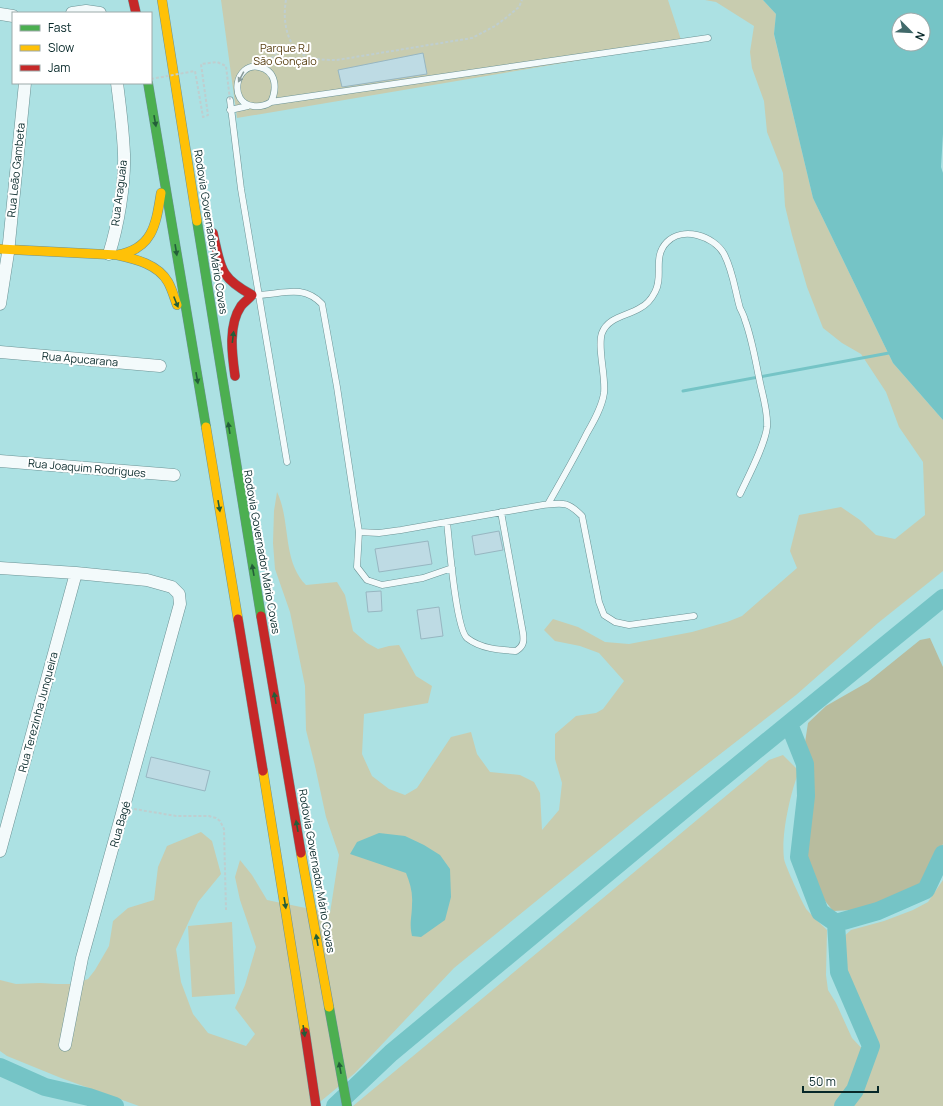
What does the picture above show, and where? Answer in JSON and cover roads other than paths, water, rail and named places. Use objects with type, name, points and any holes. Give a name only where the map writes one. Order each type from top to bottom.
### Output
[{"type":"main road","points":[[133,0],[136,12]]},
{"type":"main road","name":"Rodovia Governador Mário Covas","points":[[162,0],[234,455],[347,1106]]},
{"type":"main road","points":[[148,84],[279,864],[316,1106]]},
{"type":"main road","points":[[190,170],[200,183]]},
{"type":"main road","points":[[113,255],[134,250],[144,243],[151,234],[157,222],[164,174]]},
{"type":"main road","points":[[212,227],[220,263],[226,277],[237,287],[256,295]]},
{"type":"main road","points":[[4,250],[113,255],[142,262],[156,269],[167,280],[191,338]]},
{"type":"main road","points":[[237,388],[233,365],[232,340],[236,318],[241,306],[256,295]]},
{"type":"main road","points":[[234,455],[242,446]]},
{"type":"street","points":[[79,12],[93,12]]},
{"type":"street","points":[[0,14],[12,16]]},
{"type":"street","name":"Rua Leão Gambeta","points":[[0,304],[4,250],[25,84]]},
{"type":"street","name":"Rua Araguaia","points":[[113,255],[123,176],[124,154],[118,84]]},
{"type":"street","name":"Rua Apucarana","points":[[0,352],[160,366]]},
{"type":"street","name":"Rua Joaquim Rodrigues","points":[[0,461],[174,475]]},
{"type":"street","points":[[0,568],[76,573]]},
{"type":"street","name":"Rua Bagé","points":[[66,1045],[82,958],[125,808],[180,604],[179,594],[172,587],[164,584],[147,580],[76,573]]},
{"type":"street","name":"Rua Terezinha Junqueira","points":[[0,851],[76,573]]},
{"type":"lane","points":[[230,110],[248,106],[260,107],[271,102],[708,38]]},
{"type":"lane","points":[[248,106],[239,98],[237,88],[240,75],[247,68],[254,66],[261,67],[271,74],[275,87],[275,94],[271,102]]},
{"type":"lane","points":[[230,100],[230,110],[256,295],[287,462]]},
{"type":"lane","points":[[548,504],[598,414],[604,394],[601,346],[602,334],[607,325],[614,319],[641,308],[648,302],[655,291],[658,280],[658,262],[660,252],[667,242],[674,236],[686,234],[700,236],[713,242],[724,254],[733,279],[740,308],[753,348],[767,414],[767,428],[764,438],[740,494]]},
{"type":"lane","points":[[256,295],[288,291],[301,292],[314,296],[322,304],[337,387],[359,532],[357,567],[367,580],[382,585],[423,578],[452,568]]},
{"type":"lane","points":[[359,532],[379,533],[548,504],[562,503],[573,507],[582,516],[598,602],[604,615],[615,622],[629,625],[694,616]]},
{"type":"lane","points":[[447,522],[458,619],[466,638],[482,647],[516,651],[524,642],[501,512]]},
{"type":"water","points":[[763,0],[943,0],[943,134],[941,167],[943,173],[943,420],[893,363],[813,198],[774,34],[776,14]]},
{"type":"water","points":[[379,833],[405,836],[424,845],[440,855],[450,869],[451,897],[445,920],[421,937],[412,936],[412,896],[406,873],[350,854],[357,842]]},
{"type":"waterway","points":[[683,391],[889,353]]},
{"type":"waterway","points":[[335,1106],[391,1053],[699,797],[943,598]]},
{"type":"waterway","points":[[789,724],[805,764],[806,796],[799,857],[820,912],[836,923],[839,972],[871,1046],[855,1090],[843,1106]]},
{"type":"waterway","points":[[836,923],[878,911],[926,890],[943,854]]},
{"type":"waterway","points":[[0,1067],[45,1087],[89,1097],[115,1106]]},
{"type":"park label","name":"Parque RJ São Gonçalo","points":[[285,54]]}]
